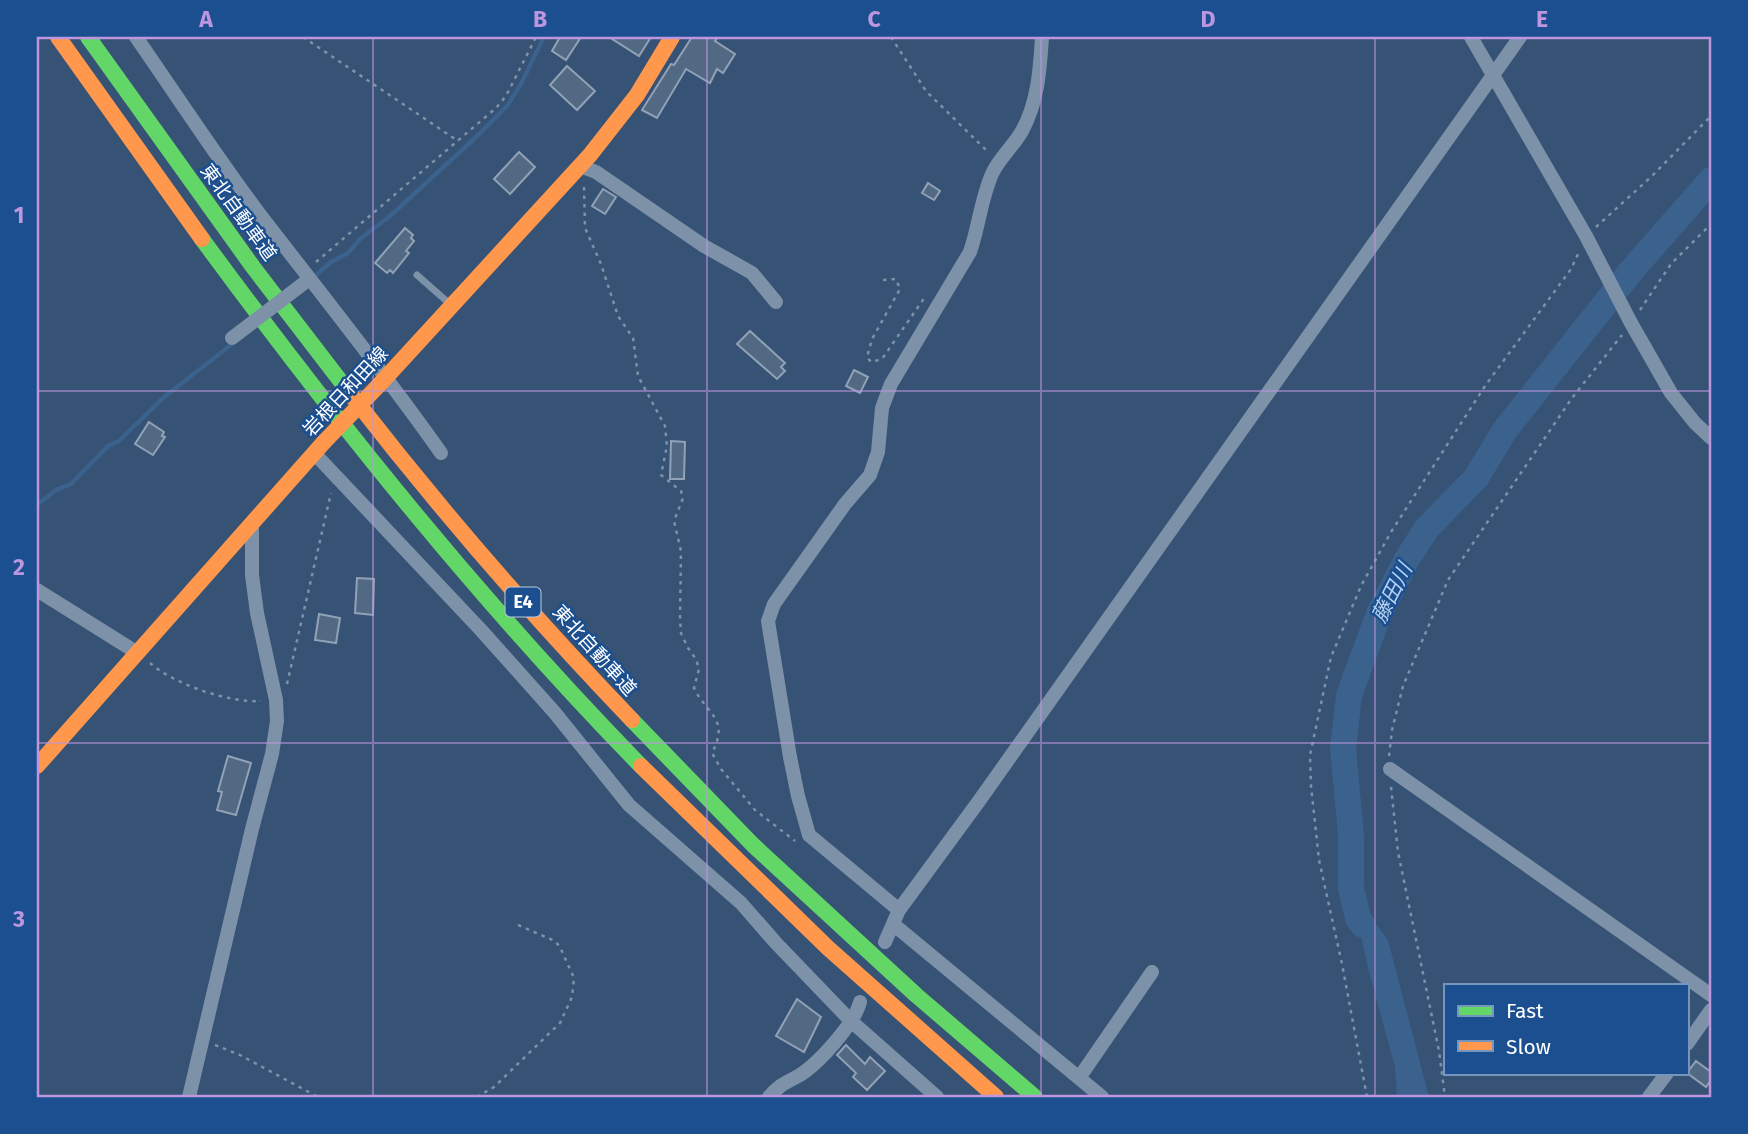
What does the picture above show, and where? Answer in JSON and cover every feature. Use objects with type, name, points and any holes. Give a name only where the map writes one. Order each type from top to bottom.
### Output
[{"type":"main road","name":"E4","points":[[58,37],[154,173],[323,400],[386,479],[560,681],[644,771],[736,862],[902,1016],[996,1097]]},
{"type":"main road","name":"東北自動車道","points":[[88,37],[253,267],[402,460],[576,663],[753,845],[916,995],[1035,1097]]},
{"type":"main road","name":"岩根日和田線","points":[[37,766],[320,448],[580,166],[637,95],[672,37]]},
{"type":"street","points":[[136,37],[260,214],[366,354],[383,381],[441,453]]},
{"type":"street","points":[[1042,37],[1038,84],[1031,112],[1014,143],[998,162],[985,194],[978,230],[970,252],[886,396],[882,408],[878,452],[870,475],[845,504],[774,604],[768,621],[792,770],[809,835],[896,917],[1102,1097]]},
{"type":"street","points":[[1471,37],[1676,400],[1711,438]]},
{"type":"street","points":[[885,942],[896,917],[1520,37]]},
{"type":"street","points":[[580,166],[596,172],[704,246],[752,273],[776,302]]},
{"type":"street","points":[[232,338],[307,275]]},
{"type":"street","points":[[320,448],[555,713],[629,805],[741,903],[851,1021],[937,1097]]},
{"type":"street","points":[[189,1097],[272,754],[276,721],[276,700],[257,613],[252,575],[251,525]]},
{"type":"street","points":[[37,590],[136,652]]},
{"type":"street","points":[[1390,769],[1711,995]]},
{"type":"street","points":[[1079,1078],[1152,972]]},
{"type":"street","points":[[769,1097],[778,1086],[800,1075],[818,1059],[858,1012],[860,1002]]},
{"type":"street","points":[[1688,1043],[1711,1010]]},
{"type":"street","points":[[1650,1097],[1666,1074]]},
{"type":"lane","points":[[417,275],[452,305]]},
{"type":"path","points":[[303,37],[458,141]]},
{"type":"path","points":[[307,275],[496,108],[506,96],[536,37]]},
{"type":"path","points":[[891,37],[926,91],[998,162]]},
{"type":"path","points":[[1367,1097],[1319,860],[1311,786],[1310,755],[1331,657],[1360,586],[1391,532],[1485,386],[1571,269],[1587,240],[1711,116]]},
{"type":"path","points":[[580,166],[584,181],[585,228],[601,264],[618,316],[634,338],[638,376],[665,426],[667,446],[661,475],[681,491],[683,498],[674,521],[681,551],[681,633],[699,669],[694,688],[718,721],[717,744],[712,753],[721,769],[755,810],[799,844]]},
{"type":"path","points":[[1445,1097],[1439,1051],[1398,852],[1392,810],[1392,730],[1403,687],[1448,580],[1572,398],[1671,264],[1711,224]]},
{"type":"path","points":[[883,280],[896,279],[900,289],[872,339],[867,358],[871,362],[882,359],[928,293]]},
{"type":"path","points":[[477,1097],[494,1087],[559,1023],[572,997],[574,978],[560,947],[555,942],[518,925]]},
{"type":"path","points":[[202,1040],[240,1055],[318,1097]]},
{"type":"water","points":[[1351,891],[1388,940],[1429,1097],[1397,1097],[1395,1067],[1369,972]]},
{"type":"building","points":[[560,37],[581,37],[566,60],[552,51]]},
{"type":"building","points":[[609,37],[651,37],[639,56]]},
{"type":"building","points":[[692,37],[718,37],[715,41],[735,54],[723,73],[717,69],[710,83],[686,69],[657,118],[642,110],[671,64],[674,65]]},
{"type":"building","points":[[567,66],[595,91],[577,110],[550,85]]},
{"type":"building","points":[[519,152],[535,167],[510,194],[494,179]]},
{"type":"building","points":[[928,183],[940,191],[934,200],[922,193]]},
{"type":"building","points":[[603,189],[616,197],[605,214],[592,206]]},
{"type":"building","points":[[405,228],[413,235],[411,238],[414,241],[406,251],[409,253],[393,273],[390,270],[387,273],[375,263]]},
{"type":"building","points":[[750,331],[785,363],[781,367],[785,371],[777,379],[737,344]]},
{"type":"building","points":[[854,370],[868,377],[860,393],[846,386]]},
{"type":"building","points":[[149,422],[164,432],[162,436],[165,437],[153,455],[135,444]]},
{"type":"building","points":[[671,441],[685,442],[684,479],[670,479]]},
{"type":"building","points":[[357,578],[374,579],[373,615],[355,613]]},
{"type":"building","points":[[319,614],[340,618],[336,643],[315,640]]},
{"type":"building","points":[[228,756],[251,763],[236,815],[217,810],[222,792],[218,791]]},
{"type":"building","points":[[797,999],[821,1017],[804,1052],[776,1036]]},
{"type":"building","points":[[846,1045],[865,1064],[870,1057],[885,1071],[867,1090],[853,1077],[856,1073],[837,1055]]},
{"type":"building","points":[[1696,1061],[1711,1072],[1711,1080],[1706,1087],[1688,1072]]},
{"type":"waterway","points":[[313,278],[331,262],[348,253],[360,239],[390,216],[507,106],[544,37]]},
{"type":"waterway","name":"藤田川","points":[[1363,925],[1358,918],[1351,888],[1351,835],[1343,749],[1349,695],[1379,614],[1407,559],[1427,528],[1476,478],[1505,430],[1631,271],[1711,180]]},
{"type":"waterway","points":[[37,505],[56,490],[71,484],[108,446],[119,441],[163,398],[236,341]]},
{"type":"traffic: fast","points":[[88,37],[253,267],[352,396]]},
{"type":"traffic: fast","points":[[202,239],[305,376],[412,510],[524,640],[641,766]]},
{"type":"traffic: fast","points":[[632,720],[753,845],[916,995],[1035,1097]]},
{"type":"traffic: slow","points":[[58,37],[202,239]]},
{"type":"traffic: slow","points":[[379,385],[590,155],[637,95],[672,37]]},
{"type":"traffic: slow","points":[[324,442],[379,385]]},
{"type":"traffic: slow","points":[[352,396],[488,561],[632,720]]},
{"type":"traffic: slow","points":[[37,766],[324,442]]},
{"type":"traffic: slow","points":[[641,766],[828,948],[996,1097]]}]
